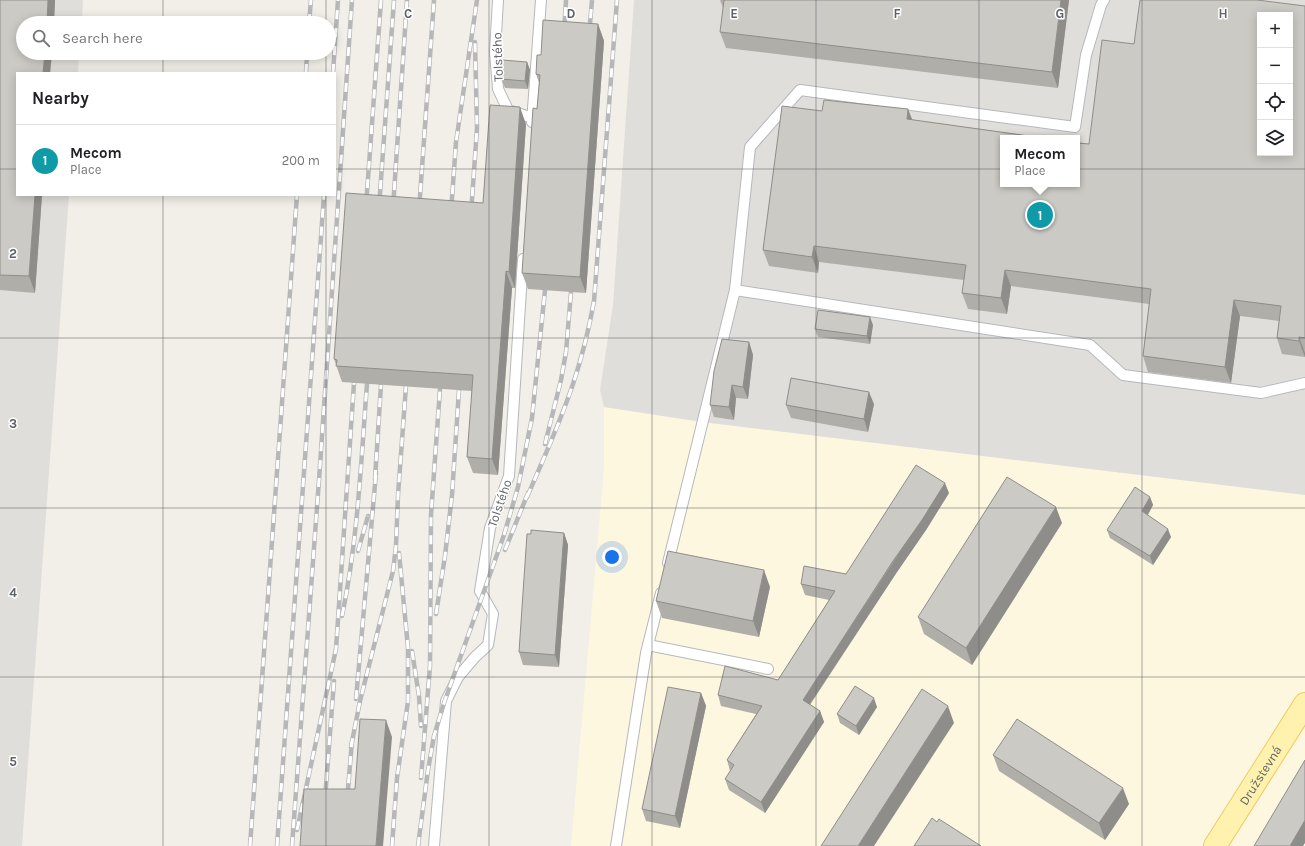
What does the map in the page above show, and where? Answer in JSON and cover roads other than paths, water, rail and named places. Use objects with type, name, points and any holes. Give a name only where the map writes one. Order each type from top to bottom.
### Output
[{"type":"main road","name":"Družstevná","points":[[1215,846],[1305,704]]},
{"type":"lane","name":"Tolstého","points":[[498,0],[494,52],[498,89],[508,110],[533,118]]},
{"type":"lane","points":[[532,134],[541,0]]},
{"type":"lane","points":[[666,572],[735,290],[750,147],[800,90],[1075,127],[1086,55],[1101,5],[1104,0]]},
{"type":"lane","name":"Tolstého","points":[[434,846],[446,701],[458,677],[475,657],[488,645],[493,614],[480,591],[490,528],[509,476],[524,253]]},
{"type":"lane","points":[[735,290],[1090,346],[1123,374],[1261,393],[1305,383]]},
{"type":"lane","points":[[616,846],[648,645],[662,586]]},
{"type":"lane","points":[[648,645],[768,669]]},
{"type":"railway","points":[[310,16],[311,0]]},
{"type":"railway","points":[[336,29],[338,0]]},
{"type":"railway","points":[[292,846],[352,0]]},
{"type":"railway","points":[[366,206],[381,0]]},
{"type":"railway","points":[[379,207],[394,0]]},
{"type":"railway","points":[[393,208],[407,0]]},
{"type":"railway","points":[[419,210],[434,0]]},
{"type":"railway","points":[[451,212],[456,142],[477,0]]},
{"type":"railway","points":[[564,34],[566,0]]},
{"type":"railway","points":[[589,36],[592,0]]},
{"type":"railway","points":[[527,497],[568,399],[585,343],[594,301],[617,0]]},
{"type":"railway","points":[[471,214],[477,128],[475,42]]},
{"type":"railway","points":[[306,72],[307,60]]},
{"type":"railway","points":[[333,72],[334,60]]},
{"type":"railway","points":[[250,846],[297,196]]},
{"type":"railway","points":[[277,846],[324,196]]},
{"type":"railway","points":[[418,846],[434,736],[444,703],[504,535],[518,487],[532,418],[545,290]]},
{"type":"railway","points":[[545,444],[561,380],[566,352],[571,292]]},
{"type":"railway","points":[[297,830],[336,649],[354,383]]},
{"type":"railway","points":[[342,616],[352,558],[361,471],[367,384]]},
{"type":"railway","points":[[375,479],[381,385]]},
{"type":"railway","points":[[351,747],[360,701],[393,571],[396,546],[406,386]]},
{"type":"railway","points":[[421,778],[430,666],[431,515],[440,389]]},
{"type":"railway","points":[[436,614],[452,495],[459,390]]},
{"type":"railway","points":[[356,699],[376,473]]},
{"type":"railway","points":[[505,550],[528,493]]},
{"type":"railway","points":[[358,551],[368,516]]},
{"type":"railway","points":[[392,846],[397,778],[408,701],[408,648],[399,553]]},
{"type":"railway","points":[[412,651],[419,696],[421,726]]},
{"type":"railway","points":[[325,799],[334,681]]},
{"type":"railway","points":[[347,801],[352,741]]},
{"type":"place","name":"Mecom","points":[[1040,215]]}]
